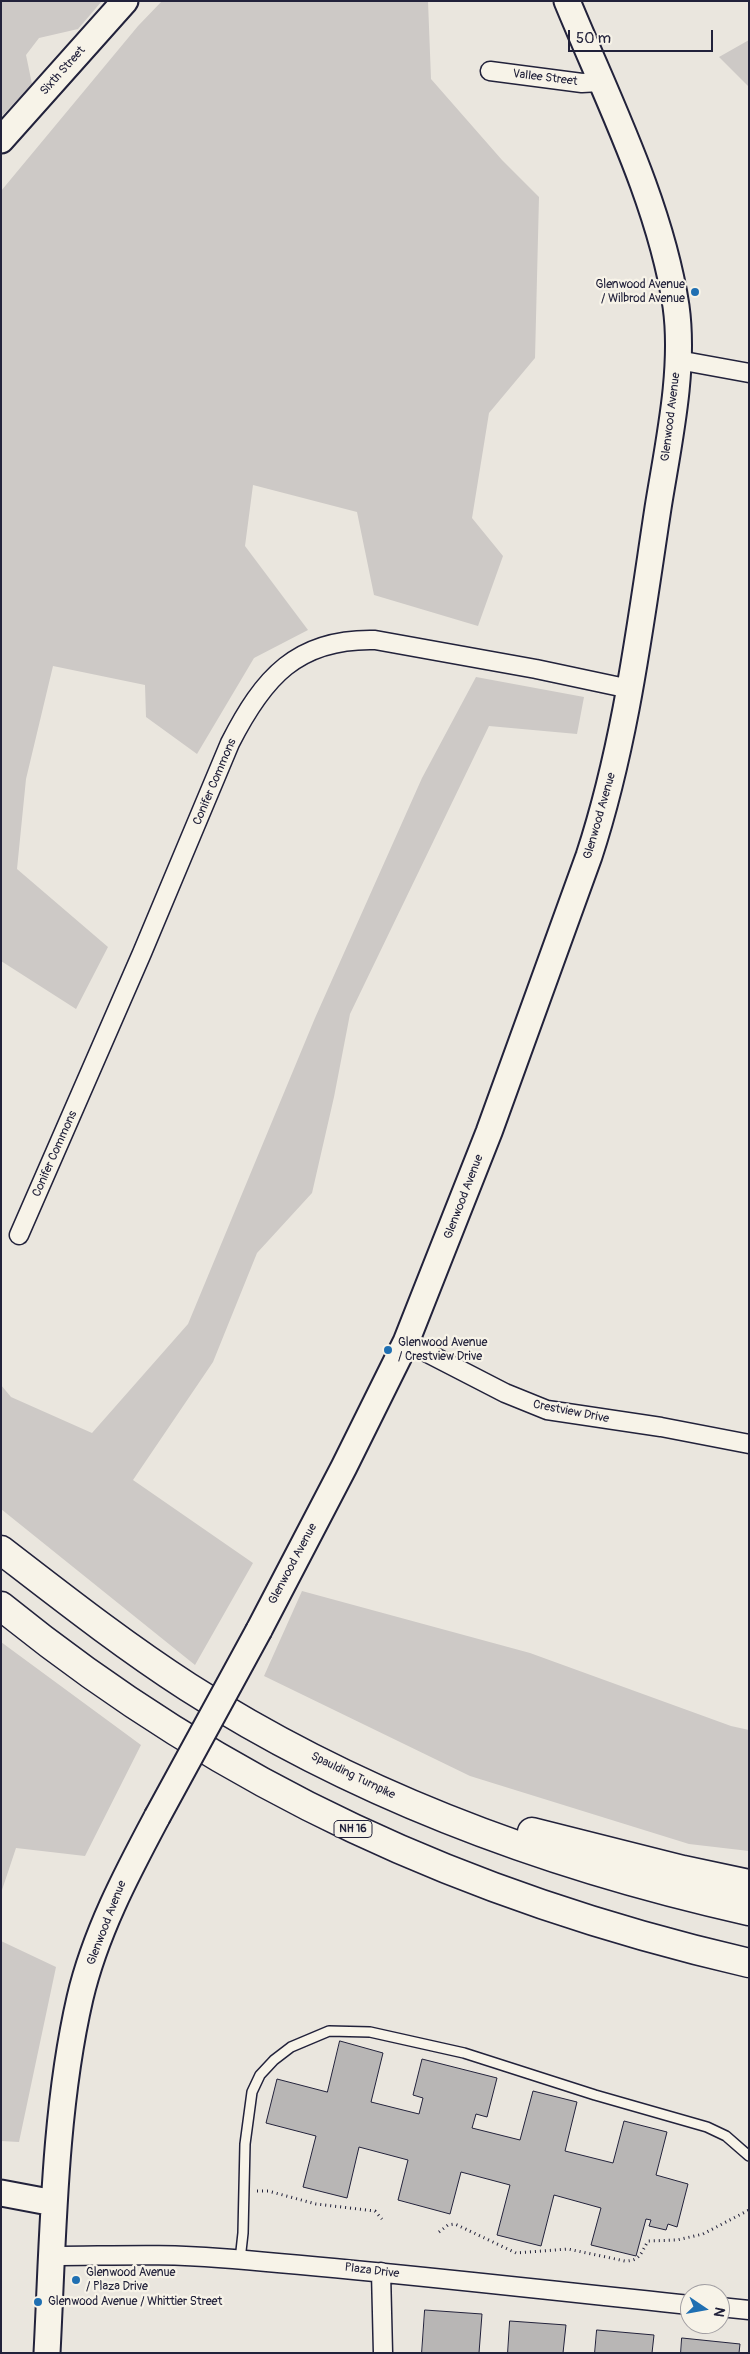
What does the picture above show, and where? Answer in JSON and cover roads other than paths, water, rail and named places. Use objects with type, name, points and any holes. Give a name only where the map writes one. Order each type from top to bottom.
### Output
[{"type":"highway","name":"Spaulding Turnpike","points":[[1,1550],[89,1618],[189,1687],[315,1759],[362,1782],[464,1826],[619,1877],[749,1911]]},
{"type":"highway","name":"NH 16","points":[[1,1606],[141,1711],[232,1767],[357,1831],[467,1878],[553,1910],[624,1932],[749,1963]]},
{"type":"highway","points":[[464,1826],[519,1828],[682,1870],[749,1884]]},
{"type":"street","name":"Sixth Street","points":[[1,140],[125,1]]},
{"type":"street","name":"Glenwood Avenue","points":[[47,2353],[54,2203],[66,2084],[81,1997],[111,1908],[156,1817],[259,1630],[344,1467],[406,1342],[489,1132],[604,810],[630,689],[670,428],[678,360],[676,308],[666,254],[648,198],[567,1]]},
{"type":"street","name":"Vallee Street","points":[[490,71],[582,83],[600,82]]},
{"type":"street","points":[[678,360],[749,373]]},
{"type":"street","name":"Conifer Commons","points":[[19,1235],[142,953],[230,743],[260,690],[275,674],[312,650],[331,643],[353,639],[375,640],[536,668],[630,689]]},
{"type":"street","name":"Crestview Drive","points":[[406,1342],[505,1393],[548,1410],[661,1427],[749,1444]]},
{"type":"street","points":[[1,2193],[54,2203]]},
{"type":"street","name":"Plaza Drive","points":[[52,2256],[182,2256],[309,2264],[680,2303]]},
{"type":"street","points":[[381,2272],[383,2353]]},
{"type":"street","points":[[730,2309],[749,2310]]},
{"type":"lane","points":[[240,2260],[243,2233],[245,2144],[252,2092],[260,2075],[274,2060],[291,2047],[329,2031],[370,2032],[464,2053],[595,2095],[708,2127],[726,2136],[749,2156]]},
{"type":"place","name":"Glenwood Avenue / Wilbrod Avenue","points":[[695,292]]},
{"type":"place","name":"Glenwood Avenue / Crestview Drive","points":[[388,1350]]},
{"type":"place","name":"Glenwood Avenue / Plaza Drive","points":[[76,2280]]},
{"type":"place","name":"Glenwood Avenue / Whittier Street","points":[[38,2302]]}]
